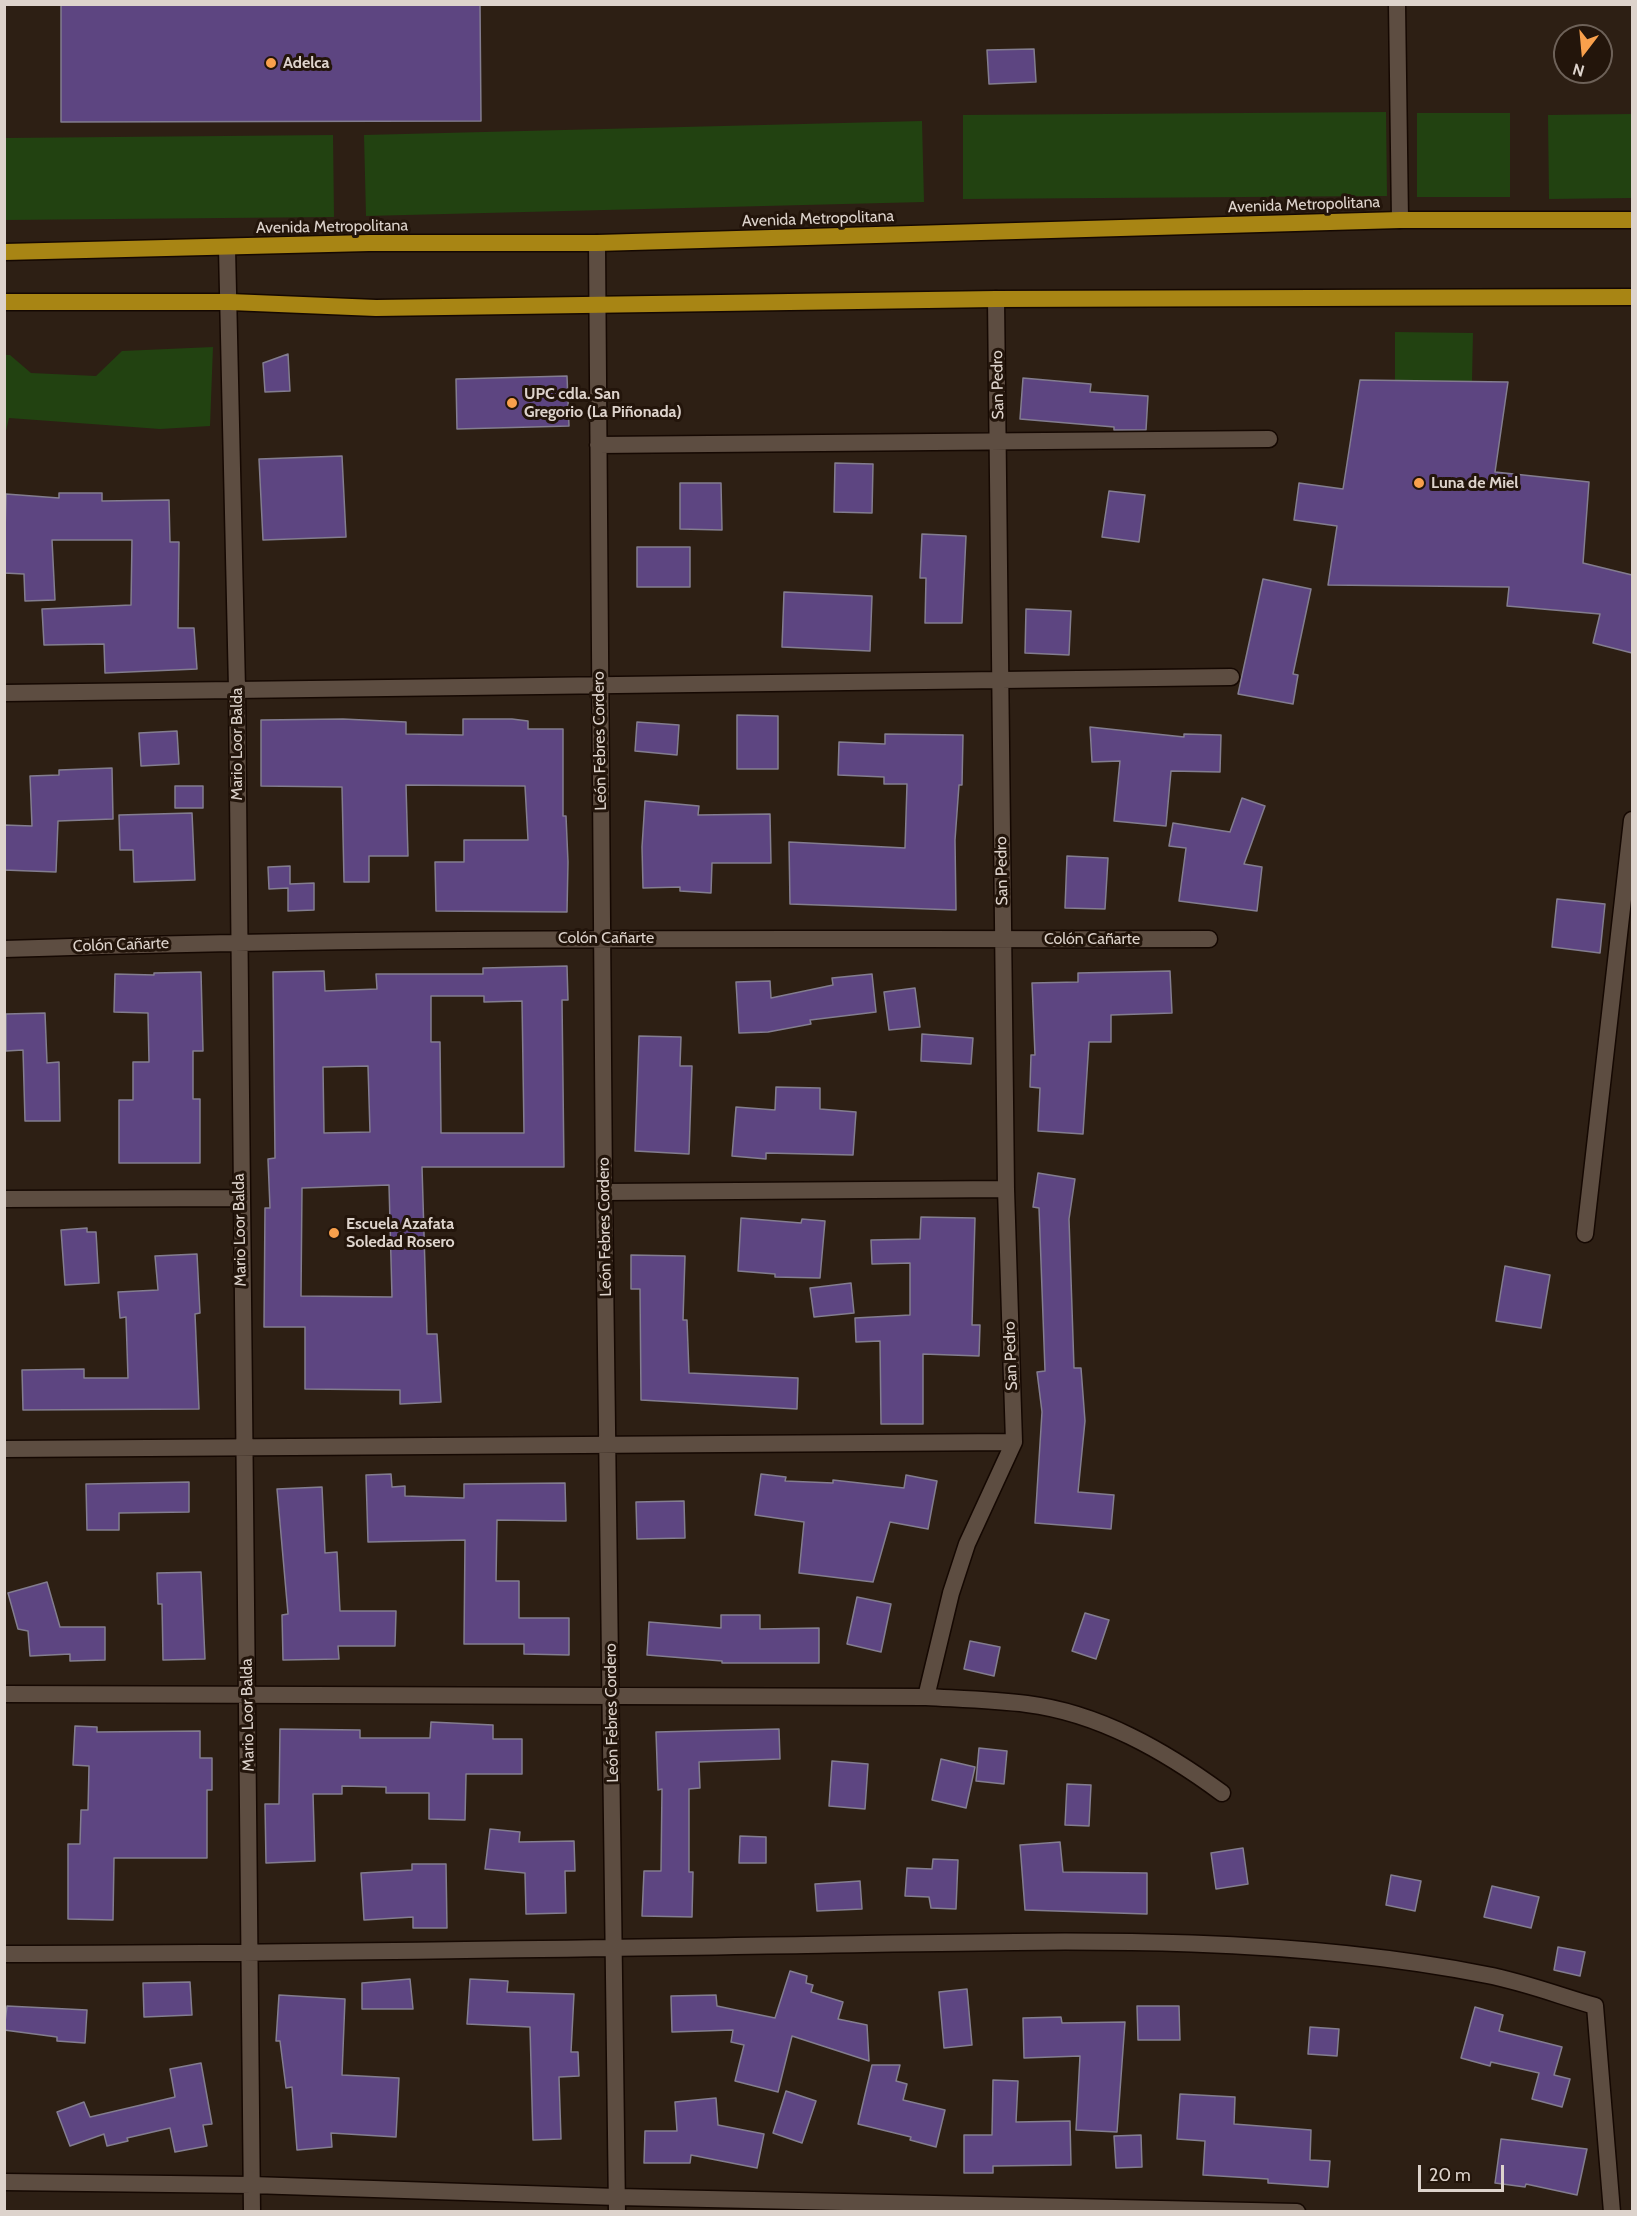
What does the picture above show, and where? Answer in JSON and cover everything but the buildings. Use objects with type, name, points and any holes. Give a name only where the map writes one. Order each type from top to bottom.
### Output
[{"type":"highway","name":"Avenida Metropolitana","points":[[4,252],[369,243],[597,243],[1400,220],[1632,220]]},
{"type":"highway","points":[[4,302],[230,302],[376,308],[996,299],[1632,297]]},
{"type":"street","points":[[1397,4],[1400,220]]},
{"type":"street","name":"León Febres Cordero","points":[[597,243],[604,1192],[613,1696],[613,1948],[617,2204]]},
{"type":"street","name":"Mario Loor Balda","points":[[227,248],[237,689],[237,941],[248,1696],[252,2211]]},
{"type":"street","name":"San Pedro","points":[[996,299],[1006,1189],[1014,1442]]},
{"type":"street","points":[[598,445],[1269,439]]},
{"type":"street","points":[[4,693],[1231,677]]},
{"type":"street","points":[[1585,1234],[1632,820]]},
{"type":"street","name":"Colón Cañarte","points":[[4,949],[237,941],[602,937],[1209,939]]},
{"type":"street","points":[[604,1192],[1006,1189]]},
{"type":"street","points":[[4,1199],[240,1198]]},
{"type":"street","points":[[4,1449],[1014,1442],[987,1498],[964,1554],[951,1593],[926,1697]]},
{"type":"street","points":[[4,1694],[926,1697],[1029,1704],[1106,1724],[1188,1768],[1222,1793]]},
{"type":"street","points":[[4,1954],[249,1954],[995,1942],[1217,1943],[1379,1957],[1491,1976],[1595,2006],[1612,2211]]},
{"type":"street","points":[[4,2182],[252,2185],[617,2204],[1297,2211]]},
{"type":"green space","points":[[1386,112],[1387,196],[963,199],[963,115]]},
{"type":"green space","points":[[1417,113],[1510,113],[1510,197],[1417,197]]},
{"type":"green space","points":[[1632,114],[1632,198],[1549,199],[1548,115]]},
{"type":"green space","points":[[922,121],[924,202],[366,216],[364,135]]},
{"type":"green space","points":[[333,135],[334,217],[5,220],[5,138]]},
{"type":"green space","points":[[1395,332],[1473,333],[1472,381],[1395,381]]},
{"type":"green space","points":[[213,347],[210,426],[160,429],[9,418],[5,435],[5,355],[10,355],[31,373],[96,376],[122,351]]},
{"type":"place","name":"Adelca","points":[[271,63]]},
{"type":"place","name":"UPC cdla. San Gregorio (La Piñonada)","points":[[512,403]]},
{"type":"place","name":"Luna de Miel","points":[[1419,483]]},
{"type":"place","name":"Escuela Azafata Soledad Rosero","points":[[334,1233]]}]
